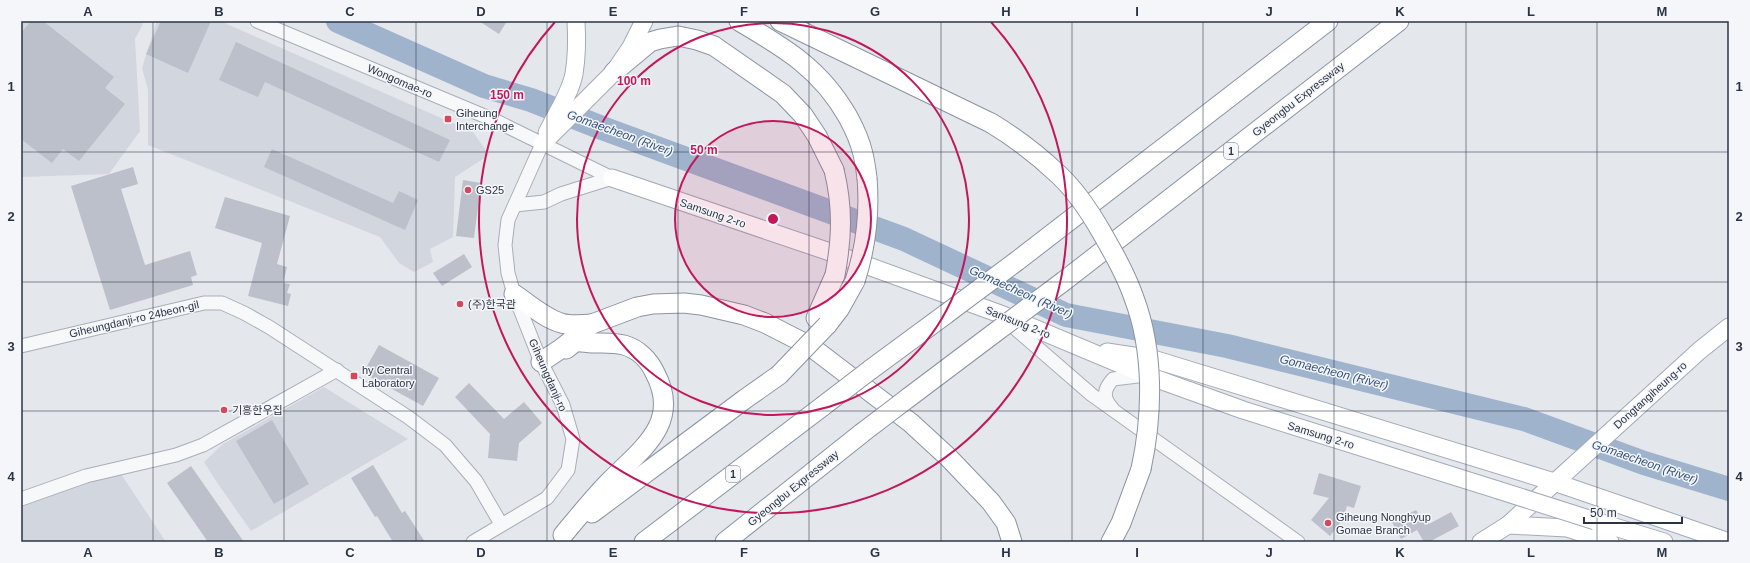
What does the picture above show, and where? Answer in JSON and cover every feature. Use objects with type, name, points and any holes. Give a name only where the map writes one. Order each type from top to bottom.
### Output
[{"type":"highway","points":[[559,538],[745,399],[775,373],[822,322],[840,308],[855,281],[867,229],[868,207],[864,154],[854,129],[843,108],[824,81],[812,69],[795,56],[739,21]]},
{"type":"highway","points":[[780,21],[991,123],[1036,154],[1060,176],[1079,198],[1120,263],[1135,299],[1144,336],[1147,363],[1149,422],[1148,438],[1141,468],[1121,523],[1111,542]]},
{"type":"highway","points":[[1268,68],[1311,21]]},
{"type":"highway","name":"1","points":[[644,542],[870,370],[1017,261],[1328,21]]},
{"type":"highway","name":"Gyeongbu Expressway","points":[[725,542],[862,433],[1064,280],[1398,21]]},
{"type":"highway","points":[[614,72],[650,42],[678,36],[697,40],[714,46],[783,94],[803,115],[814,131],[834,170],[838,185],[841,210],[839,254],[835,275],[822,322]]},
{"type":"highway","points":[[514,294],[554,320],[573,325],[592,324],[637,307],[672,303],[701,304],[744,315],[765,323],[810,346],[911,423],[936,446],[991,502],[1006,523],[1012,542]]},
{"type":"highway","points":[[541,362],[562,348],[592,324]]},
{"type":"highway","points":[[541,362],[553,358],[576,342],[615,343],[629,347],[640,354],[653,369],[662,386],[664,397],[661,419],[651,440],[637,456],[611,480],[559,538]]},
{"type":"main road","points":[[569,107],[577,52],[576,21]]},
{"type":"main road","points":[[542,144],[569,107],[599,87],[614,72],[631,47],[644,21]]},
{"type":"main road","points":[[574,75],[579,84],[584,87],[599,87]]},
{"type":"main road","name":"Samsung 2-ro","points":[[612,178],[827,252],[1003,315],[1146,375],[1243,410],[1664,542]]},
{"type":"main road","name":"Dongtangiheung-ro","points":[[1481,542],[1508,525],[1699,351],[1729,326]]},
{"type":"main road","points":[[1081,349],[1153,359],[1560,477],[1729,542]]},
{"type":"main road","points":[[1508,525],[1567,528],[1610,542]]},
{"type":"street","name":"Wongomae-ro","points":[[257,21],[494,120],[542,144]]},
{"type":"street","name":"Samsung 2-ro","points":[[542,144],[612,178]]},
{"type":"street","name":"Giheungdanji-ro","points":[[473,542],[547,498],[568,470],[573,439],[561,399],[541,362],[514,294],[508,273],[504,245],[508,220],[542,144]]},
{"type":"street","points":[[515,205],[544,202],[568,192],[612,178]]},
{"type":"street","name":"Giheungdanji-ro 24beon-gil","points":[[21,346],[204,302],[222,303],[269,327],[337,370],[408,417],[445,445],[476,481],[501,524]]},
{"type":"street","points":[[1003,315],[1017,330],[1058,366],[1117,413],[1298,542]]},
{"type":"street","points":[[21,499],[86,476],[176,455],[203,446],[337,370]]},
{"type":"street","points":[[1117,413],[1107,402],[1105,393],[1107,386],[1114,379],[1146,375]]},
{"type":"shaded area","points":[[21,21],[140,21],[143,24],[135,39],[140,131],[109,174],[21,177]]},
{"type":"shaded area","points":[[157,21],[220,21],[473,132],[489,155],[455,177],[453,237],[430,249],[433,262],[414,272],[399,263],[380,237],[148,145],[148,90],[142,68]]},
{"type":"shaded area","points":[[324,387],[408,439],[251,531],[204,462],[223,444]]},
{"type":"shaded area","points":[[121,474],[166,542],[21,542],[21,507],[66,489]]},
{"type":"building","points":[[31,21],[43,21],[114,77],[105,88],[125,104],[79,161],[63,149],[52,163],[21,139],[21,33]]},
{"type":"building","points":[[161,21],[211,21],[188,73],[146,54]]},
{"type":"building","points":[[479,21],[507,21],[499,34]]},
{"type":"building","points":[[236,42],[450,140],[439,162],[265,82],[258,97],[219,80]]},
{"type":"building","points":[[272,149],[393,203],[399,191],[418,200],[405,230],[264,167]]},
{"type":"building","points":[[133,167],[138,184],[121,189],[145,265],[190,251],[197,275],[191,277],[193,285],[110,310],[71,186]]},
{"type":"building","points":[[463,180],[481,183],[474,238],[456,236]]},
{"type":"building","points":[[225,197],[290,216],[277,264],[287,267],[283,283],[290,284],[287,293],[291,294],[288,306],[248,296],[262,243],[215,228]]},
{"type":"building","points":[[464,254],[472,267],[442,286],[433,273]]},
{"type":"building","points":[[379,345],[439,378],[423,406],[363,373]]},
{"type":"building","points":[[469,383],[504,419],[524,402],[542,423],[519,443],[517,461],[488,458],[490,434],[455,397]]},
{"type":"building","points":[[272,420],[309,484],[274,504],[236,441]]},
{"type":"building","points":[[373,465],[402,513],[405,511],[425,542],[393,542],[377,516],[375,517],[351,478]]},
{"type":"building","points":[[191,466],[244,542],[208,542],[167,483]]},
{"type":"building","points":[[1319,473],[1361,486],[1354,508],[1347,506],[1343,519],[1330,536],[1311,520],[1329,498],[1313,494]]},
{"type":"building","points":[[1416,510],[1420,516],[1423,514],[1429,524],[1451,512],[1459,526],[1429,542],[1424,542],[1417,530],[1401,539],[1392,522]]},
{"type":"waterway","name":"Gomaecheon (River)","points":[[338,21],[484,86],[531,100],[602,128],[904,239],[1066,315],[1227,346],[1524,419],[1644,463],[1729,489]]},
{"type":"place","name":"Giheung Interchange","points":[[448,119]]},
{"type":"place","name":"GS25","points":[[468,190]]},
{"type":"place","name":"(주)한국관","points":[[460,304]]},
{"type":"place","name":"hy Central Laboratory","points":[[354,376]]},
{"type":"place","name":"기흥한우집","points":[[224,410]]},
{"type":"place","name":"Giheung Nonghyup Gomae Branch","points":[[1328,523]]}]
